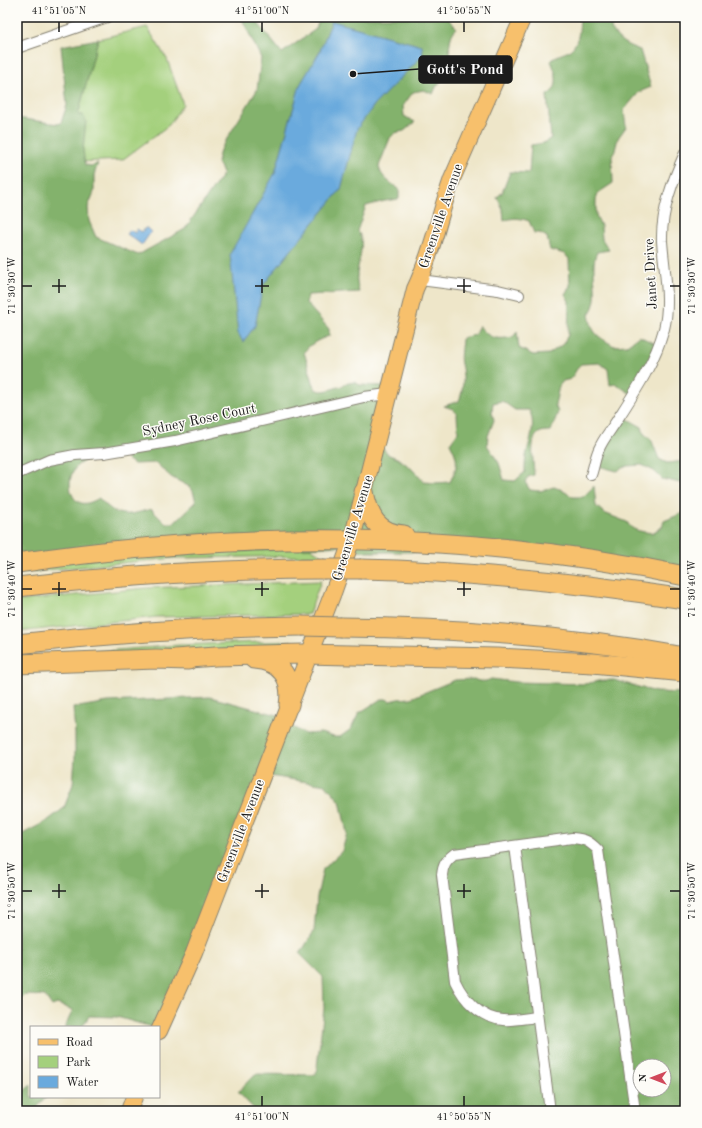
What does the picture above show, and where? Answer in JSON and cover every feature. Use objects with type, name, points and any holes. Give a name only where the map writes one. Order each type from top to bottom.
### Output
[{"type":"highway","points":[[364,492],[367,506],[373,518],[378,525],[386,531],[396,534],[429,537],[450,544]]},
{"type":"highway","points":[[17,563],[104,551],[168,546],[264,541],[352,539],[508,548],[592,558],[685,576]]},
{"type":"highway","points":[[17,587],[170,574],[323,569],[441,573],[552,582],[619,589],[685,599]]},
{"type":"highway","points":[[17,644],[96,635],[176,630],[302,626],[403,628],[498,634],[587,643],[685,657]]},
{"type":"highway","points":[[17,664],[175,659],[216,656],[310,654],[528,659],[593,663],[685,672]]},
{"type":"highway","points":[[175,659],[255,659],[272,663],[281,670],[287,679],[290,691],[289,705]]},
{"type":"main road","name":"Greenville Avenue","points":[[160,1029],[194,954],[289,705],[326,613],[352,539],[411,304],[452,179],[523,17]]},
{"type":"main road","points":[[129,1111],[134,1098]]},
{"type":"street","points":[[17,48],[107,17]]},
{"type":"street","name":"Janet Drive","points":[[591,475],[599,449],[637,388],[653,358],[664,330],[667,316],[667,295],[662,240],[663,223],[672,186],[685,153]]},
{"type":"street","points":[[420,280],[498,290],[519,295]]},
{"type":"street","name":"Sydney Rose Court","points":[[17,474],[49,460],[75,455],[104,453],[175,441],[364,397],[388,394]]},
{"type":"street","points":[[537,1017],[504,1020],[492,1018],[479,1012],[470,1004],[459,989],[455,981],[442,875],[443,866],[447,858],[454,854],[572,838],[581,839],[590,842],[598,850],[634,1104],[632,1111]]},
{"type":"street","points":[[515,846],[550,1111]]},
{"type":"green space","points":[[241,17],[253,17],[282,53],[316,29],[320,17],[446,17],[457,28],[450,40],[449,66],[451,68],[436,87],[433,94],[424,90],[413,92],[403,106],[404,116],[415,122],[404,131],[395,133],[390,138],[379,166],[384,177],[399,189],[399,199],[366,206],[357,231],[361,240],[361,252],[357,271],[357,284],[359,292],[308,295],[306,303],[329,329],[329,336],[315,342],[304,352],[315,389],[325,391],[354,382],[360,385],[384,386],[380,445],[389,455],[397,458],[410,467],[424,482],[435,483],[450,482],[456,467],[455,454],[450,443],[458,432],[457,414],[453,409],[444,406],[459,401],[461,396],[463,382],[463,373],[460,361],[462,338],[475,335],[479,325],[489,336],[498,338],[513,337],[517,332],[519,348],[533,355],[549,354],[563,344],[568,335],[569,301],[565,294],[570,286],[569,259],[565,254],[550,250],[547,237],[540,233],[534,233],[529,221],[516,218],[504,221],[503,210],[497,197],[502,193],[510,172],[529,173],[531,145],[544,143],[551,138],[547,95],[556,84],[556,75],[551,61],[570,50],[576,43],[580,17],[612,17],[611,29],[617,37],[640,50],[651,87],[639,92],[624,110],[626,127],[618,138],[612,156],[613,183],[598,193],[596,200],[596,215],[601,226],[602,239],[609,250],[597,252],[594,267],[595,300],[589,314],[594,331],[614,346],[627,345],[639,336],[660,346],[633,395],[616,384],[610,385],[608,369],[599,363],[581,364],[571,379],[563,381],[559,386],[555,405],[558,412],[551,431],[541,432],[534,439],[534,475],[528,477],[525,482],[530,490],[540,491],[554,487],[573,497],[583,497],[594,486],[596,506],[604,513],[627,522],[632,528],[641,531],[652,533],[662,527],[664,521],[685,512],[685,575],[478,552],[366,552],[344,546],[17,562],[17,118],[58,124],[61,123],[67,105],[61,46],[98,39],[78,115],[83,115],[86,121],[83,150],[85,165],[93,166],[98,163],[94,175],[94,192],[88,207],[89,221],[96,237],[138,255],[185,229],[223,174],[217,163],[220,150],[257,90],[261,58]],"holes":[[[502,401],[515,410],[529,410],[532,421],[532,433],[526,458],[525,472],[515,481],[504,480],[499,463],[487,445],[488,436],[494,420],[492,412],[493,403]],[[111,454],[122,455],[134,464],[156,463],[171,477],[190,487],[193,491],[196,502],[174,523],[165,523],[151,509],[123,514],[112,510],[99,498],[88,503],[81,503],[76,500],[72,495],[70,480],[77,466],[84,461]]]},
{"type":"green space","points":[[147,27],[167,59],[183,104],[169,125],[122,160],[77,162],[78,115],[98,39]]},
{"type":"green space","points":[[624,417],[642,427],[644,434],[651,439],[659,459],[667,463],[685,461],[685,484],[662,479],[654,471],[642,465],[627,466],[617,471],[598,466],[601,452]]},
{"type":"green space","points":[[310,548],[323,556],[174,558],[17,573],[56,563],[180,551]]},
{"type":"green space","points":[[321,581],[309,614],[157,617],[17,632],[17,601],[146,588]]},
{"type":"green space","points":[[292,641],[270,648],[19,658],[180,645]]},
{"type":"green space","points":[[474,679],[478,681],[487,681],[491,679],[516,682],[585,684],[614,680],[656,692],[685,693],[685,1111],[256,1111],[238,1092],[255,1074],[316,1075],[324,1008],[323,977],[300,954],[314,931],[317,897],[323,869],[342,851],[347,833],[340,801],[326,785],[270,776],[159,1026],[148,1026],[117,1017],[89,1016],[83,1026],[65,1026],[73,1010],[57,1004],[52,1006],[45,996],[25,995],[17,1003],[17,837],[47,821],[64,808],[73,784],[75,733],[73,708],[108,702],[210,697],[285,717],[289,725],[305,734],[321,733],[334,737],[340,737],[351,729],[359,713],[381,699],[390,701],[411,698],[455,680]]},
{"type":"green space","points":[[30,1086],[30,1098],[45,1098],[34,1111],[17,1111],[17,1104],[19,1103],[25,1090]]},
{"type":"water","points":[[332,21],[422,46],[423,55],[375,104],[357,129],[341,189],[263,285],[255,326],[243,342],[238,333],[230,254],[275,173],[300,85],[319,53]]},
{"type":"water","points":[[145,228],[151,232],[142,245],[127,234],[130,230],[135,233],[137,229],[142,232]]},
{"type":"place","name":"Gott's Pond","points":[[353,74]]}]
